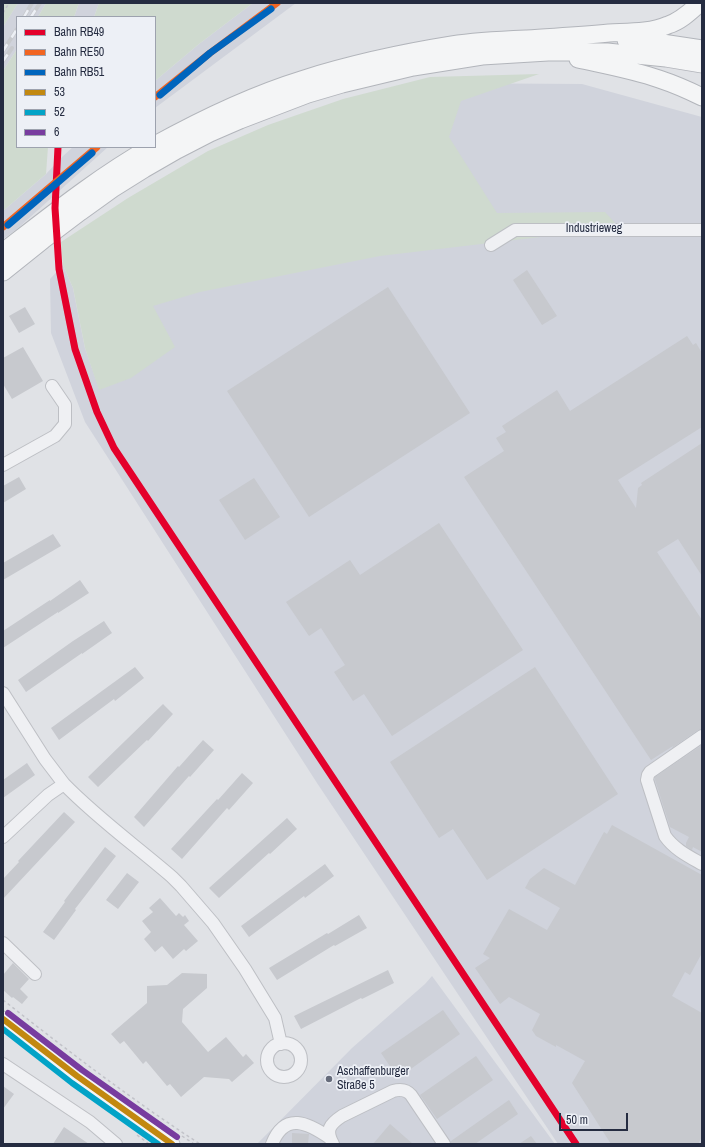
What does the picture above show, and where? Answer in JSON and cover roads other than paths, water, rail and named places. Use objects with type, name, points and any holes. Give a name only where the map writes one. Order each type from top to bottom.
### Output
[{"type":"highway","points":[[156,144],[245,100],[303,79],[342,68],[453,45],[640,31],[668,26],[678,21],[700,3]]},
{"type":"highway","points":[[570,37],[633,40],[702,49]]},
{"type":"highway","points":[[548,52],[652,77],[702,97]]},
{"type":"highway","points":[[3,272],[43,240],[112,189],[177,150],[246,117],[308,94],[398,70],[482,56],[548,52],[607,52],[666,58],[702,64]]},
{"type":"highway","points":[[3,252],[71,200],[119,166],[150,148]]},
{"type":"main road","points":[[3,1019],[77,1076],[172,1144]]},
{"type":"street","name":"Industrieweg","points":[[491,245],[515,230],[702,230]]},
{"type":"street","points":[[6,463],[55,436],[65,424],[65,405],[52,386]]},
{"type":"street","points":[[3,694],[34,743],[64,784],[104,821],[172,877],[214,923],[275,1018],[280,1044]]},
{"type":"street","points":[[702,736],[650,772],[647,780],[664,836],[679,851],[702,864]]},
{"type":"street","points":[[3,837],[48,795],[64,784]]},
{"type":"street","points":[[3,943],[35,974]]},
{"type":"street","points":[[3,1064],[90,1122],[116,1144]]},
{"type":"street","points":[[331,1141],[328,1134],[330,1127],[335,1121],[342,1116],[393,1091],[402,1090],[411,1095],[444,1144]]},
{"type":"street","points":[[272,1144],[281,1129],[292,1123],[298,1122],[315,1129],[331,1141]]},
{"type":"railway","points":[[25,16],[32,3]]},
{"type":"railway","points":[[32,16],[40,3]]},
{"type":"railway","points":[[3,51],[16,31]]},
{"type":"railway","points":[[3,61],[12,48]]},
{"type":"rail line","name":"RE50","points":[[156,96],[210,53],[277,3]]},
{"type":"rail line","name":"RB51","points":[[160,95],[210,53],[271,9]]},
{"type":"rail line","name":"RB49","points":[[58,148],[55,208],[59,269],[75,349],[97,412],[114,448],[576,1144]]},
{"type":"rail line","name":"RE50","points":[[3,227],[96,148]]},
{"type":"rail line","name":"RB51","points":[[8,225],[92,153]]},
{"type":"place","name":"Aschaffenburger Straße 5","points":[[329,1079]]}]
